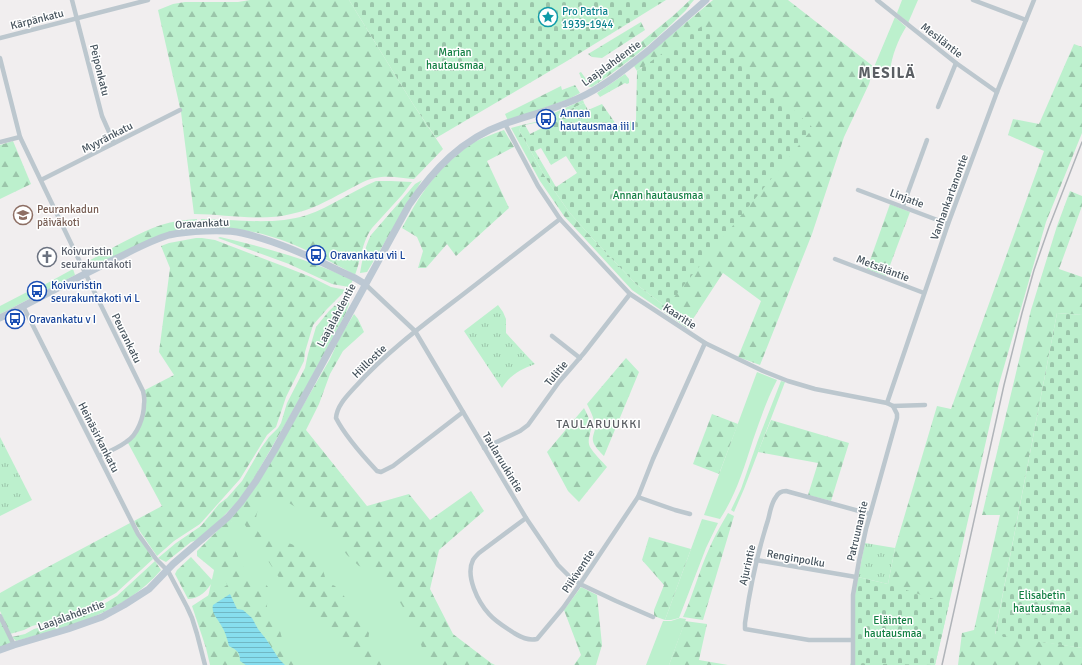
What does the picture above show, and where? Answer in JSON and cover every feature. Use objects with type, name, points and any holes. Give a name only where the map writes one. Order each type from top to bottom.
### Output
[{"type":"street","name":"Peiponkatu","points":[[72,0],[102,116],[114,143]]},
{"type":"street","name":"Kärpänkatu","points":[[0,38],[148,0]]},
{"type":"street","name":"Laajalahdentie","points":[[0,650],[102,617],[124,605],[149,589],[168,571],[173,564],[228,517],[256,481],[304,397],[409,205],[432,174],[447,159],[469,141],[492,129],[562,106],[587,95],[625,70],[706,0]]},
{"type":"street","name":"Mesiläntie","points":[[876,0],[956,63],[997,92]]},
{"type":"street","points":[[973,0],[1026,20]]},
{"type":"street","name":"Vanhankartanontie","points":[[887,403],[948,224],[997,92],[1034,0]]},
{"type":"street","name":"Peurankatu","points":[[0,58],[20,136],[143,391],[144,404],[142,416],[138,428],[133,436],[127,442],[99,456]]},
{"type":"street","points":[[938,107],[956,63]]},
{"type":"street","name":"Myyränkatu","points":[[41,180],[180,110]]},
{"type":"street","name":"Kaaritie","points":[[506,124],[538,186],[560,219],[630,294],[705,342],[763,371],[788,381],[816,389],[887,403],[893,406],[925,405]]},
{"type":"street","points":[[0,142],[20,136]]},
{"type":"street","points":[[903,206],[927,140]]},
{"type":"street","name":"Linjatie","points":[[858,190],[948,224]]},
{"type":"street","name":"Hiillostie","points":[[463,412],[393,466],[381,472],[377,471],[373,467],[339,425],[336,418],[336,414],[342,401],[388,354],[560,219]]},
{"type":"street","name":"Oravankatu","points":[[0,318],[147,243],[170,235],[209,231],[241,233],[273,241],[355,278],[365,284]]},
{"type":"street","name":"Metsäläntie","points":[[835,259],[924,293]]},
{"type":"street","name":"Taularuukintie","points":[[365,284],[416,332],[526,518],[558,565],[570,577],[580,584],[616,602],[653,617]]},
{"type":"street","name":"Tulitie","points":[[484,448],[520,431],[528,425],[559,382],[580,358],[630,294]]},
{"type":"street","name":"Heinäsirkankatu","points":[[23,306],[138,534],[168,571],[187,606],[192,618],[205,665]]},
{"type":"street","points":[[552,336],[580,358]]},
{"type":"street","name":"Piikiventie","points":[[526,518],[473,559],[471,579],[474,591],[480,603],[489,614],[503,626],[527,639],[532,640],[537,639],[563,608],[638,496],[705,342]]},
{"type":"street","name":"Patruunantie","points":[[853,665],[853,595],[870,514],[897,418],[897,414],[893,406]]},
{"type":"street","name":"Ajurintie","points":[[852,640],[809,640],[745,629],[747,608],[756,560],[776,495],[786,492],[870,514]]},
{"type":"street","points":[[638,496],[690,514]]},
{"type":"street","name":"Renginpolku","points":[[756,560],[856,577]]},
{"type":"street","points":[[0,616],[14,645]]},
{"type":"green space","points":[[250,0],[349,0],[413,104],[443,149],[414,179],[380,177],[371,179],[319,205],[298,212],[279,216],[255,218],[194,214],[181,112],[158,10],[173,4],[185,2],[238,2]]},
{"type":"green space","name":"Marian hautausmaa","points":[[349,0],[666,0],[567,61],[436,138],[413,104]]},
{"type":"green space","points":[[690,0],[694,0],[684,12],[639,53],[592,87],[585,86],[579,73],[581,72],[588,82],[614,66],[619,58],[629,52]]},
{"type":"green space","points":[[713,0],[788,0],[874,67],[869,84],[844,137],[812,234],[760,365],[738,357],[761,301],[723,273],[687,328],[632,290],[564,216],[540,181],[511,128],[522,125],[519,130],[547,180],[569,212],[636,284],[666,307],[642,67],[637,71],[634,66]]},
{"type":"green space","points":[[902,0],[918,0],[908,23],[897,13]]},
{"type":"green space","points":[[895,17],[906,27],[900,37],[892,59],[890,71],[874,67]]},
{"type":"green space","points":[[641,22],[645,30],[602,58],[592,57],[588,54]]},
{"type":"green space","name":"Annan hautausmaa","points":[[702,26],[813,128],[666,307],[636,284],[569,212],[547,180],[519,130],[522,125],[549,119],[584,103],[588,110],[602,104],[618,127],[627,122],[636,121],[637,71]],"holes":[[[544,121],[546,126],[530,134],[525,125]],[[541,148],[551,165],[566,156],[577,173],[556,187],[535,151]]]},
{"type":"green space","points":[[1074,44],[1082,47],[1082,133],[1046,222],[999,384],[935,665],[850,665],[888,584],[895,548],[937,406],[951,409],[1044,151],[1008,135],[1013,119],[1039,124]]},
{"type":"green space","points":[[625,74],[629,79],[629,83],[625,83],[600,97],[597,93]]},
{"type":"green space","points":[[575,85],[580,93],[569,99],[508,121],[505,114],[561,86],[562,90]]},
{"type":"green space","points":[[583,100],[584,103],[549,119],[547,116]]},
{"type":"green space","points":[[504,130],[514,147],[487,161],[509,208],[456,256],[447,244],[426,268],[418,268],[423,251],[417,237],[402,228],[419,198],[440,171],[466,147],[476,141]]},
{"type":"green space","points":[[13,141],[31,184],[0,199],[0,145]]},
{"type":"green space","points":[[422,180],[367,272],[360,273],[364,254],[371,235],[415,184]]},
{"type":"green space","points":[[376,181],[412,182],[372,228],[364,245],[355,275],[300,247],[261,234],[221,228],[200,229],[201,219],[268,221],[307,215],[325,208],[358,189]]},
{"type":"green space","points":[[1070,191],[1082,196],[1082,206],[1059,269],[1082,277],[1082,315],[1057,313],[995,634],[1082,648],[1082,665],[958,665],[962,633],[974,630],[1000,515],[982,515],[1031,310],[1057,226]]},
{"type":"green space","points":[[890,204],[910,212],[886,276],[867,269]]},
{"type":"green space","points":[[197,219],[197,229],[169,232],[87,270],[84,263],[131,238],[161,225]]},
{"type":"green space","points":[[220,237],[287,255],[320,266],[353,280],[349,287],[332,284],[289,264],[218,238]]},
{"type":"green space","points":[[196,238],[215,240],[311,277],[331,287],[346,290],[313,325],[305,352],[304,361],[286,397],[276,427],[267,435],[240,479],[200,524],[174,541],[157,556],[134,521],[162,506],[128,443],[139,429],[145,390],[174,375],[159,352],[170,268],[161,246]]},
{"type":"green space","points":[[73,269],[75,275],[47,290],[42,286]]},
{"type":"green space","points":[[29,291],[31,298],[0,314],[0,306]]},
{"type":"green space","points":[[348,293],[349,304],[346,313],[303,393],[253,480],[239,500],[214,526],[197,540],[191,542],[166,562],[158,558],[176,543],[201,526],[219,504],[227,498],[242,481],[261,448],[281,423],[287,403],[305,368],[316,327],[329,311]]},
{"type":"green space","points":[[498,305],[506,319],[506,333],[535,364],[516,373],[502,388],[464,331]]},
{"type":"green space","name":"Elisabetin hautausmaa","points":[[1057,313],[1082,315],[1082,648],[995,635]]},
{"type":"green space","points":[[354,314],[364,332],[343,351],[330,374],[319,404],[306,430],[367,506],[409,494],[430,520],[471,491],[484,511],[439,550],[430,589],[453,634],[495,665],[435,665],[422,648],[418,633],[390,585],[376,571],[359,566],[347,555],[315,517],[305,509],[297,508],[289,503],[284,497],[278,497],[264,502],[260,506],[257,515],[257,530],[266,538],[286,542],[297,547],[307,553],[320,565],[326,582],[335,586],[344,596],[369,633],[368,643],[384,665],[363,665],[342,640],[303,603],[289,593],[261,550],[252,543],[249,531],[241,519],[231,522],[232,539],[240,561],[254,582],[260,582],[267,585],[269,592],[267,606],[268,613],[276,621],[285,645],[304,665],[285,665],[279,659],[252,618],[237,610],[232,599],[215,617],[224,631],[229,646],[238,652],[240,661],[246,665],[210,665],[192,606],[227,585],[225,579],[197,556],[197,551],[231,517],[283,440]]},
{"type":"green space","points":[[626,358],[639,372],[604,456],[597,449],[594,443],[594,422],[587,404]]},
{"type":"green space","points":[[757,372],[777,380],[764,410],[739,481],[726,510],[720,519],[704,515]]},
{"type":"green space","points":[[781,381],[785,382],[734,512],[731,510],[741,489]]},
{"type":"green space","points":[[584,408],[591,426],[589,445],[607,467],[579,502],[568,491],[547,452]]},
{"type":"green space","points":[[712,414],[738,424],[719,474],[693,464]]},
{"type":"green space","points":[[771,420],[849,443],[831,501],[808,495],[818,463],[758,452]]},
{"type":"green space","points":[[0,437],[32,500],[0,516]]},
{"type":"green space","points":[[270,482],[328,514],[390,577],[436,665],[230,665],[206,606],[223,530]]},
{"type":"green space","points":[[728,513],[734,516],[703,620],[683,617],[709,549]]},
{"type":"green space","points":[[702,519],[718,523],[706,548],[679,618],[665,620]]},
{"type":"green space","points":[[130,523],[153,559],[116,593],[96,604],[59,619],[32,626],[10,634],[0,611],[0,593]]},
{"type":"green space","points":[[649,537],[691,549],[665,620],[654,616],[654,610],[664,585],[642,560]]},
{"type":"green space","points":[[865,543],[895,548],[888,584],[858,577]]},
{"type":"green space","points":[[191,557],[213,581],[209,588],[203,593],[192,599],[188,599],[175,574],[177,570]]},
{"type":"green space","points":[[155,561],[161,570],[147,585],[113,608],[75,624],[55,630],[16,641],[12,637],[25,634],[34,629],[60,623],[99,607],[117,596]]},
{"type":"green space","name":"Eläinten hautausmaa","points":[[858,577],[888,584],[949,604],[935,665],[854,663],[855,595]]},
{"type":"green space","points":[[581,587],[597,595],[602,645],[596,665],[574,665],[581,655],[564,610]]},
{"type":"green space","points":[[0,616],[14,645],[0,650]]},
{"type":"green space","points":[[680,618],[686,619],[669,665],[646,665],[663,621],[671,621]]},
{"type":"green space","points":[[685,621],[707,624],[699,660],[728,665],[669,665]]},
{"type":"water","points":[[230,594],[237,609],[243,610],[252,618],[279,659],[285,665],[246,665],[240,661],[238,652],[229,646],[224,630],[213,611],[213,605]]},
{"type":"railway","points":[[942,665],[1004,385],[1022,313],[1034,270],[1049,227],[1082,142]]},
{"type":"place","name":"Pro Patria 1939-1944","points":[[548,17]]},
{"type":"place","name":"Annan hautausmaa iii I","points":[[546,119]]},
{"type":"place","name":"Peurankadun päiväkoti","points":[[23,215]]},
{"type":"place","name":"Oravankatu vii L","points":[[316,255]]},
{"type":"place","name":"Koivuristin seurakuntakoti","points":[[47,257]]},
{"type":"place","name":"Koivuristin seurakuntakoti vi L","points":[[37,291]]},
{"type":"place","name":"Oravankatu v I","points":[[15,319]]},
{"type":"district","name":"MESILÄ","points":[[887,73]]},
{"type":"district","name":"TAULARUUKKI","points":[[599,424]]}]
